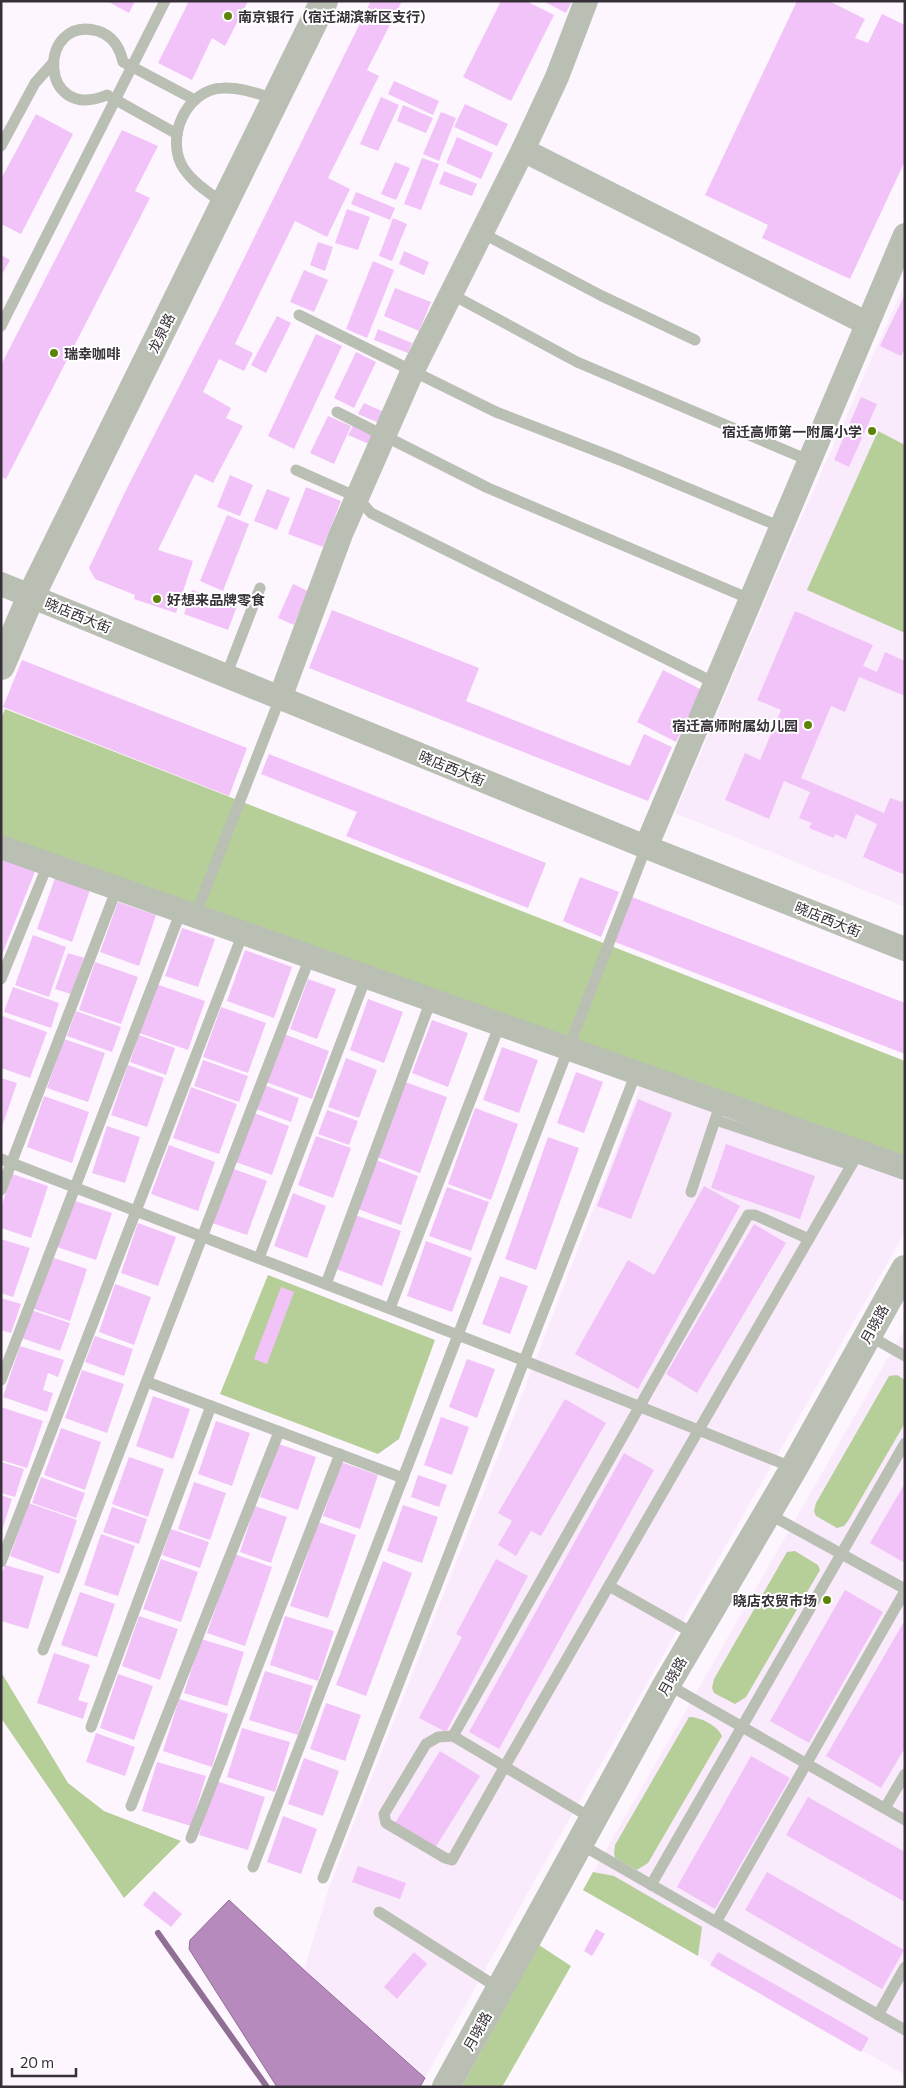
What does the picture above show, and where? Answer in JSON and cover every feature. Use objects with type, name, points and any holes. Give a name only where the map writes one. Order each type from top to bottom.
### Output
[{"type":"street","name":"龙泉路","points":[[1,666],[31,596],[324,1]]},
{"type":"street","points":[[280,698],[340,534],[356,497],[413,370],[523,150],[557,77],[586,1]]},
{"type":"street","points":[[523,150],[866,323]]},
{"type":"street","points":[[646,847],[780,526],[905,235]]},
{"type":"street","name":"晓店西大街","points":[[1,584],[646,847],[905,949]]},
{"type":"street","points":[[1,847],[636,1073],[718,1111],[855,1158],[905,1168]]},
{"type":"street","name":"月晓路","points":[[446,2087],[667,1684],[794,1468],[905,1268]]},
{"type":"lane","points":[[1,326],[165,1]]},
{"type":"lane","points":[[177,134],[107,95],[95,100],[83,100],[66,94],[58,85],[53,74],[52,64],[58,45],[64,38],[82,30],[102,33],[112,39],[119,48],[123,62],[195,100]]},
{"type":"lane","points":[[1,146],[35,83],[52,64]]},
{"type":"lane","points":[[224,204],[193,181],[182,167],[175,147],[179,123],[187,108],[203,92],[222,88],[246,90],[276,99]]},
{"type":"lane","points":[[482,233],[602,296],[695,340]]},
{"type":"lane","points":[[451,294],[577,362],[808,460]]},
{"type":"lane","points":[[299,315],[496,412],[620,460],[780,526]]},
{"type":"lane","points":[[337,412],[488,488],[750,599]]},
{"type":"lane","points":[[296,470],[356,497],[371,513],[715,683]]},
{"type":"lane","points":[[226,676],[260,588]]},
{"type":"lane","points":[[1,1380],[75,1187],[280,698]]},
{"type":"lane","points":[[253,1867],[646,847]]},
{"type":"lane","points":[[1,979],[48,864]]},
{"type":"lane","points":[[1,1190],[6,1160],[117,888]]},
{"type":"lane","points":[[1,1562],[243,933]]},
{"type":"lane","points":[[43,1650],[310,957]]},
{"type":"lane","points":[[258,1258],[366,977]]},
{"type":"lane","points":[[326,1284],[431,1000]]},
{"type":"lane","points":[[390,1308],[500,1024]]},
{"type":"lane","points":[[323,1878],[636,1073]]},
{"type":"lane","points":[[691,1192],[718,1111]]},
{"type":"lane","points":[[593,1819],[505,1766],[453,1736],[438,1737],[426,1744],[384,1814],[386,1822],[444,1858],[452,1860],[505,1766],[699,1430],[808,1238],[855,1158]]},
{"type":"lane","points":[[6,1160],[390,1308],[794,1468]]},
{"type":"lane","points":[[453,1736],[748,1215],[755,1215],[808,1238]]},
{"type":"lane","points":[[868,1335],[905,1356]]},
{"type":"lane","points":[[147,1382],[403,1478]]},
{"type":"lane","points":[[92,1727],[211,1406]]},
{"type":"lane","points":[[131,1806],[279,1432]]},
{"type":"lane","points":[[651,1884],[905,1443]]},
{"type":"lane","points":[[192,1838],[340,1454]]},
{"type":"lane","points":[[716,1922],[905,1590],[767,1513]]},
{"type":"lane","points":[[609,1586],[696,1635]]},
{"type":"lane","points":[[667,1684],[905,1820]]},
{"type":"lane","points":[[885,1808],[905,1774]]},
{"type":"lane","points":[[580,1844],[905,2030]]},
{"type":"lane","points":[[379,1912],[500,1989]]},
{"type":"lane","points":[[878,2015],[905,1967]]},
{"type":"shaded area","name":"宿迁高师附属幼儿园","points":[[905,283],[905,907],[675,813],[774,580]]},
{"type":"shaded area","points":[[640,1087],[905,1178],[905,1232],[541,1869],[425,2078],[304,1970],[327,1894],[342,1853],[529,1377]]},
{"type":"shaded area","name":"晓店农贸市场","points":[[905,1328],[905,2075],[583,1890]]},
{"type":"shaded area","points":[[229,1900],[425,2078],[420,2087],[277,2087],[189,1949],[190,1940]]},
{"type":"green space","points":[[878,431],[905,445],[905,633],[807,590]]},
{"type":"green space","points":[[5,709],[905,1061],[905,1162],[1,838],[1,719]]},
{"type":"green space","points":[[268,1275],[435,1340],[399,1439],[378,1454],[220,1394]]},
{"type":"green space","points":[[897,1375],[905,1380],[905,1423],[848,1521],[844,1526],[837,1528],[816,1516],[814,1511],[816,1503],[889,1376]]},
{"type":"green space","points":[[795,1551],[818,1565],[820,1570],[746,1697],[735,1704],[714,1693],[712,1688],[714,1679],[787,1552]]},
{"type":"green space","points":[[1,1672],[68,1783],[104,1811],[181,1841],[124,1898],[1,1718]]},
{"type":"green space","points":[[689,1717],[708,1722],[722,1736],[648,1863],[637,1870],[615,1858],[615,1845]]},
{"type":"green space","points":[[593,1872],[614,1876],[702,1927],[698,1956],[583,1890]]},
{"type":"green space","points":[[539,1945],[571,1966],[502,2087],[462,2087]]},
{"type":"building","points":[[107,1],[135,1],[129,13]]},
{"type":"building","points":[[189,1],[248,1],[225,46],[212,38],[192,80],[158,63]]},
{"type":"building","points":[[371,1],[402,1],[367,70],[379,76],[328,178],[350,189],[327,237],[295,221],[235,344],[253,353],[244,371],[219,359],[203,392],[231,408],[226,418],[243,426],[213,483],[195,474],[158,550],[193,561],[176,613],[134,599],[135,595],[95,579],[89,568],[127,488],[219,309]]},
{"type":"building","points":[[501,1],[526,1],[554,15],[511,101],[463,77]]},
{"type":"building","points":[[543,1],[572,1],[566,13]]},
{"type":"building","points":[[797,1],[829,1],[865,19],[855,38],[868,43],[882,14],[905,25],[905,161],[850,279],[762,238],[768,225],[705,195]]},
{"type":"building","points":[[394,81],[439,101],[433,115],[388,94]]},
{"type":"building","points":[[381,97],[399,105],[378,151],[360,144]]},
{"type":"building","points":[[465,104],[508,124],[497,146],[454,127]]},
{"type":"building","points":[[403,105],[433,118],[426,133],[397,121]]},
{"type":"building","points":[[441,112],[456,118],[439,161],[423,154]]},
{"type":"building","points":[[36,114],[73,134],[21,234],[1,224],[1,179]]},
{"type":"building","points":[[122,130],[158,146],[135,191],[150,198],[6,479],[1,477],[1,365]]},
{"type":"building","points":[[457,137],[493,153],[481,179],[446,163]]},
{"type":"building","points":[[422,158],[439,164],[421,210],[404,204]]},
{"type":"building","points":[[395,162],[410,168],[396,200],[381,194]]},
{"type":"building","points":[[444,171],[477,184],[472,196],[439,184]]},
{"type":"building","points":[[356,192],[395,208],[390,220],[351,204]]},
{"type":"building","points":[[347,209],[370,217],[358,250],[335,243]]},
{"type":"building","points":[[393,218],[407,224],[392,261],[379,256]]},
{"type":"building","points":[[318,242],[333,247],[325,271],[310,265]]},
{"type":"building","points":[[404,251],[429,262],[424,275],[399,264]]},
{"type":"building","points":[[1,255],[10,260],[1,276]]},
{"type":"building","points":[[373,261],[394,270],[367,338],[346,329]]},
{"type":"building","points":[[304,270],[328,280],[314,312],[290,302]]},
{"type":"building","points":[[395,288],[431,302],[419,331],[384,316]]},
{"type":"building","points":[[905,294],[905,349],[901,356],[880,346]]},
{"type":"building","points":[[277,316],[291,323],[266,373],[251,365]]},
{"type":"building","points":[[378,329],[412,343],[408,353],[374,340]]},
{"type":"building","points":[[316,334],[342,346],[294,449],[268,436]]},
{"type":"building","points":[[356,352],[376,362],[354,408],[334,398]]},
{"type":"building","points":[[861,397],[877,404],[849,467],[834,460]]},
{"type":"building","points":[[364,403],[384,412],[379,423],[358,414]]},
{"type":"building","points":[[328,416],[351,426],[334,464],[310,453]]},
{"type":"building","points":[[354,424],[374,433],[369,444],[348,435]]},
{"type":"building","points":[[230,475],[253,485],[240,516],[217,507]]},
{"type":"building","points":[[306,487],[341,501],[323,547],[288,534]]},
{"type":"building","points":[[267,489],[290,498],[277,530],[254,521]]},
{"type":"building","points":[[227,515],[249,524],[223,591],[200,581]]},
{"type":"building","points":[[293,584],[308,591],[294,625],[278,618]]},
{"type":"building","points":[[192,590],[237,606],[228,630],[184,614]]},
{"type":"building","points":[[332,610],[479,668],[466,701],[630,766],[644,734],[672,747],[648,801],[309,668]]},
{"type":"building","points":[[795,611],[873,645],[863,666],[877,672],[885,652],[905,661],[905,696],[859,677],[845,712],[831,706],[801,778],[884,813],[890,798],[902,802],[905,797],[905,875],[863,857],[877,824],[856,814],[846,839],[835,834],[834,838],[809,828],[812,823],[799,818],[810,792],[784,781],[769,819],[725,800],[745,753],[760,760],[781,710],[757,700]]},
{"type":"building","points":[[22,660],[247,748],[229,796],[3,707]]},
{"type":"building","points":[[663,670],[702,690],[676,742],[637,722]]},
{"type":"building","points":[[269,754],[546,863],[528,908],[346,836],[357,812],[261,774]]},
{"type":"building","points":[[1,855],[36,869],[1,957]]},
{"type":"building","points":[[580,877],[619,892],[601,937],[563,921]]},
{"type":"building","points":[[55,878],[90,890],[72,942],[37,929]]},
{"type":"building","points":[[632,897],[905,1003],[905,1054],[615,942]]},
{"type":"building","points":[[118,902],[156,915],[139,966],[100,952]]},
{"type":"building","points":[[182,928],[215,939],[198,987],[165,976]]},
{"type":"building","points":[[33,935],[66,947],[49,997],[15,985]]},
{"type":"building","points":[[245,950],[292,967],[274,1018],[227,1001]]},
{"type":"building","points":[[68,953],[84,958],[71,994],[55,989]]},
{"type":"building","points":[[95,962],[138,977],[121,1024],[79,1010]]},
{"type":"building","points":[[308,979],[336,989],[317,1039],[290,1029]]},
{"type":"building","points":[[156,984],[205,1001],[188,1050],[139,1033]]},
{"type":"building","points":[[13,987],[59,1003],[51,1028],[4,1012]]},
{"type":"building","points":[[368,999],[403,1012],[384,1063],[350,1050]]},
{"type":"building","points":[[221,1007],[266,1023],[248,1073],[203,1057]]},
{"type":"building","points":[[76,1011],[121,1027],[112,1052],[67,1036]]},
{"type":"building","points":[[2,1016],[47,1032],[30,1078],[1,1068]]},
{"type":"building","points":[[432,1020],[468,1033],[448,1087],[412,1073]]},
{"type":"building","points":[[284,1034],[329,1051],[312,1099],[266,1082]]},
{"type":"building","points":[[139,1035],[175,1048],[166,1075],[130,1062]]},
{"type":"building","points":[[64,1039],[105,1053],[88,1102],[47,1088]]},
{"type":"building","points":[[502,1047],[538,1060],[519,1113],[483,1100]]},
{"type":"building","points":[[346,1058],[377,1070],[359,1118],[328,1107]]},
{"type":"building","points":[[203,1060],[248,1076],[239,1102],[194,1086]]},
{"type":"building","points":[[128,1065],[164,1078],[147,1127],[111,1115]]},
{"type":"building","points":[[576,1072],[603,1082],[584,1133],[557,1123]]},
{"type":"building","points":[[1,1078],[17,1083],[2,1127],[1,1127]]},
{"type":"building","points":[[405,1082],[447,1097],[420,1173],[377,1157]]},
{"type":"building","points":[[264,1085],[299,1098],[291,1122],[256,1109]]},
{"type":"building","points":[[191,1087],[237,1104],[219,1154],[173,1138]]},
{"type":"building","points":[[44,1096],[89,1112],[72,1163],[27,1147]]},
{"type":"building","points":[[638,1099],[672,1113],[631,1219],[597,1206]]},
{"type":"building","points":[[475,1108],[518,1124],[491,1200],[448,1184]]},
{"type":"building","points":[[327,1110],[358,1121],[349,1145],[318,1134]]},
{"type":"building","points":[[251,1112],[289,1126],[272,1175],[233,1161]]},
{"type":"building","points":[[107,1126],[140,1137],[125,1183],[92,1173]]},
{"type":"building","points":[[316,1136],[351,1148],[333,1198],[298,1185]]},
{"type":"building","points":[[548,1137],[579,1148],[536,1270],[505,1259]]},
{"type":"building","points":[[726,1144],[815,1176],[800,1219],[711,1188]]},
{"type":"building","points":[[169,1145],[215,1162],[198,1211],[151,1194]]},
{"type":"building","points":[[376,1160],[418,1176],[401,1225],[358,1209]]},
{"type":"building","points":[[231,1168],[267,1181],[247,1235],[212,1223]]},
{"type":"building","points":[[12,1174],[48,1186],[31,1238],[1,1228],[1,1208]]},
{"type":"building","points":[[704,1186],[740,1206],[638,1389],[575,1354],[628,1260],[654,1275]]},
{"type":"building","points":[[447,1187],[489,1202],[471,1251],[429,1236]]},
{"type":"building","points":[[293,1193],[326,1206],[307,1258],[274,1246]]},
{"type":"building","points":[[72,1200],[112,1213],[96,1260],[57,1247]]},
{"type":"building","points":[[355,1215],[401,1231],[382,1286],[336,1269]]},
{"type":"building","points":[[138,1223],[176,1237],[158,1286],[121,1273]]},
{"type":"building","points":[[754,1224],[786,1243],[697,1393],[666,1374]]},
{"type":"building","points":[[1,1239],[30,1248],[13,1297],[1,1293]]},
{"type":"building","points":[[426,1241],[472,1258],[452,1312],[407,1296]]},
{"type":"building","points":[[51,1257],[87,1269],[70,1321],[34,1309]]},
{"type":"building","points":[[500,1276],[528,1286],[510,1334],[482,1324]]},
{"type":"building","points":[[115,1284],[151,1297],[134,1345],[99,1332]]},
{"type":"building","points":[[281,1287],[294,1292],[267,1364],[254,1359]]},
{"type":"building","points":[[1,1298],[21,1304],[11,1333],[1,1330]]},
{"type":"building","points":[[31,1310],[70,1323],[60,1351],[21,1338]]},
{"type":"building","points":[[95,1336],[133,1349],[124,1376],[85,1362]]},
{"type":"building","points":[[20,1346],[64,1360],[58,1377],[48,1373],[43,1390],[53,1393],[47,1412],[3,1397]]},
{"type":"building","points":[[467,1359],[495,1369],[477,1418],[449,1407]]},
{"type":"building","points":[[82,1370],[124,1384],[107,1433],[65,1418]]},
{"type":"building","points":[[153,1396],[190,1409],[173,1459],[136,1446]]},
{"type":"building","points":[[565,1399],[606,1423],[541,1536],[531,1531],[516,1556],[498,1545],[512,1521],[498,1513]]},
{"type":"building","points":[[1,1407],[43,1421],[27,1468],[1,1460]]},
{"type":"building","points":[[441,1417],[469,1427],[452,1475],[424,1465]]},
{"type":"building","points":[[216,1421],[250,1433],[232,1486],[198,1474]]},
{"type":"building","points":[[61,1428],[101,1442],[85,1490],[44,1475]]},
{"type":"building","points":[[279,1444],[316,1457],[298,1510],[260,1497]]},
{"type":"building","points":[[624,1453],[654,1470],[499,1749],[469,1732]]},
{"type":"building","points":[[129,1457],[164,1469],[148,1517],[112,1504]]},
{"type":"building","points":[[1,1462],[24,1469],[15,1497],[1,1493]]},
{"type":"building","points":[[341,1462],[378,1475],[360,1529],[323,1516]]},
{"type":"building","points":[[418,1475],[447,1485],[439,1507],[411,1497]]},
{"type":"building","points":[[41,1477],[85,1493],[76,1518],[32,1503]]},
{"type":"building","points":[[194,1482],[226,1493],[210,1540],[178,1529]]},
{"type":"building","points":[[905,1483],[905,1563],[870,1543]]},
{"type":"building","points":[[1,1495],[12,1499],[2,1530],[1,1530]]},
{"type":"building","points":[[29,1503],[77,1520],[59,1574],[10,1556]]},
{"type":"building","points":[[403,1505],[438,1517],[422,1563],[387,1551]]},
{"type":"building","points":[[255,1506],[287,1517],[271,1563],[240,1552]]},
{"type":"building","points":[[112,1507],[147,1519],[139,1544],[103,1532]]},
{"type":"building","points":[[318,1522],[356,1535],[328,1618],[290,1606]]},
{"type":"building","points":[[171,1529],[209,1542],[200,1568],[162,1555]]},
{"type":"building","points":[[101,1534],[135,1546],[118,1596],[84,1585]]},
{"type":"building","points":[[234,1554],[272,1567],[245,1646],[207,1633]]},
{"type":"building","points":[[161,1559],[198,1572],[181,1622],[143,1609]]},
{"type":"building","points":[[496,1559],[528,1576],[446,1732],[419,1718],[462,1637],[456,1634]]},
{"type":"building","points":[[383,1561],[412,1573],[366,1696],[336,1685]]},
{"type":"building","points":[[5,1565],[44,1576],[28,1629],[1,1621],[1,1576]]},
{"type":"building","points":[[845,1590],[883,1612],[809,1743],[770,1721]]},
{"type":"building","points":[[80,1592],[115,1604],[97,1657],[61,1645]]},
{"type":"building","points":[[139,1616],[178,1629],[160,1680],[122,1666]]},
{"type":"building","points":[[285,1616],[334,1631],[318,1681],[270,1665]]},
{"type":"building","points":[[905,1620],[905,1748],[881,1788],[826,1756]]},
{"type":"building","points":[[201,1639],[244,1652],[227,1706],[184,1693]]},
{"type":"building","points":[[54,1653],[90,1665],[78,1700],[88,1703],[83,1719],[37,1703]]},
{"type":"building","points":[[265,1671],[313,1686],[298,1735],[249,1720]]},
{"type":"building","points":[[118,1674],[153,1686],[134,1740],[100,1728]]},
{"type":"building","points":[[179,1699],[228,1714],[212,1767],[163,1751]]},
{"type":"building","points":[[326,1703],[361,1715],[345,1761],[310,1749]]},
{"type":"building","points":[[242,1728],[290,1742],[275,1792],[227,1777]]},
{"type":"building","points":[[96,1733],[135,1747],[125,1776],[86,1762]]},
{"type":"building","points":[[440,1751],[480,1776],[435,1848],[395,1823]]},
{"type":"building","points":[[751,1756],[790,1778],[715,1909],[677,1887]]},
{"type":"building","points":[[304,1758],[339,1771],[323,1816],[288,1804]]},
{"type":"building","points":[[157,1762],[206,1776],[191,1826],[142,1811]]},
{"type":"building","points":[[216,1781],[265,1797],[248,1850],[199,1835]]},
{"type":"building","points":[[808,1797],[905,1852],[905,1902],[786,1835]]},
{"type":"building","points":[[283,1816],[317,1829],[301,1874],[267,1862]]},
{"type":"building","points":[[358,1866],[406,1883],[400,1899],[352,1882]]},
{"type":"building","points":[[767,1872],[904,1950],[882,1989],[745,1910]]},
{"type":"building","points":[[154,1891],[182,1914],[171,1927],[143,1905]]},
{"type":"building","points":[[596,1929],[605,1934],[592,1956],[584,1951]]},
{"type":"building","points":[[414,1952],[427,1964],[397,1999],[384,1987]]},
{"type":"building","points":[[718,1952],[869,2038],[861,2052],[710,1965]]},
{"type":"waterway","points":[[158,1933],[267,2087]]},
{"type":"place","name":"南京银行（宿迁湖滨新区支行）","points":[[228,16]]},
{"type":"place","name":"瑞幸咖啡","points":[[54,353]]},
{"type":"place","name":"宿迁高师第一附属小学","points":[[872,431]]},
{"type":"place","name":"好想来品牌零食","points":[[157,599]]},
{"type":"place","name":"宿迁高师附属幼儿园","points":[[808,725]]},
{"type":"place","name":"晓店农贸市场","points":[[827,1600]]}]
